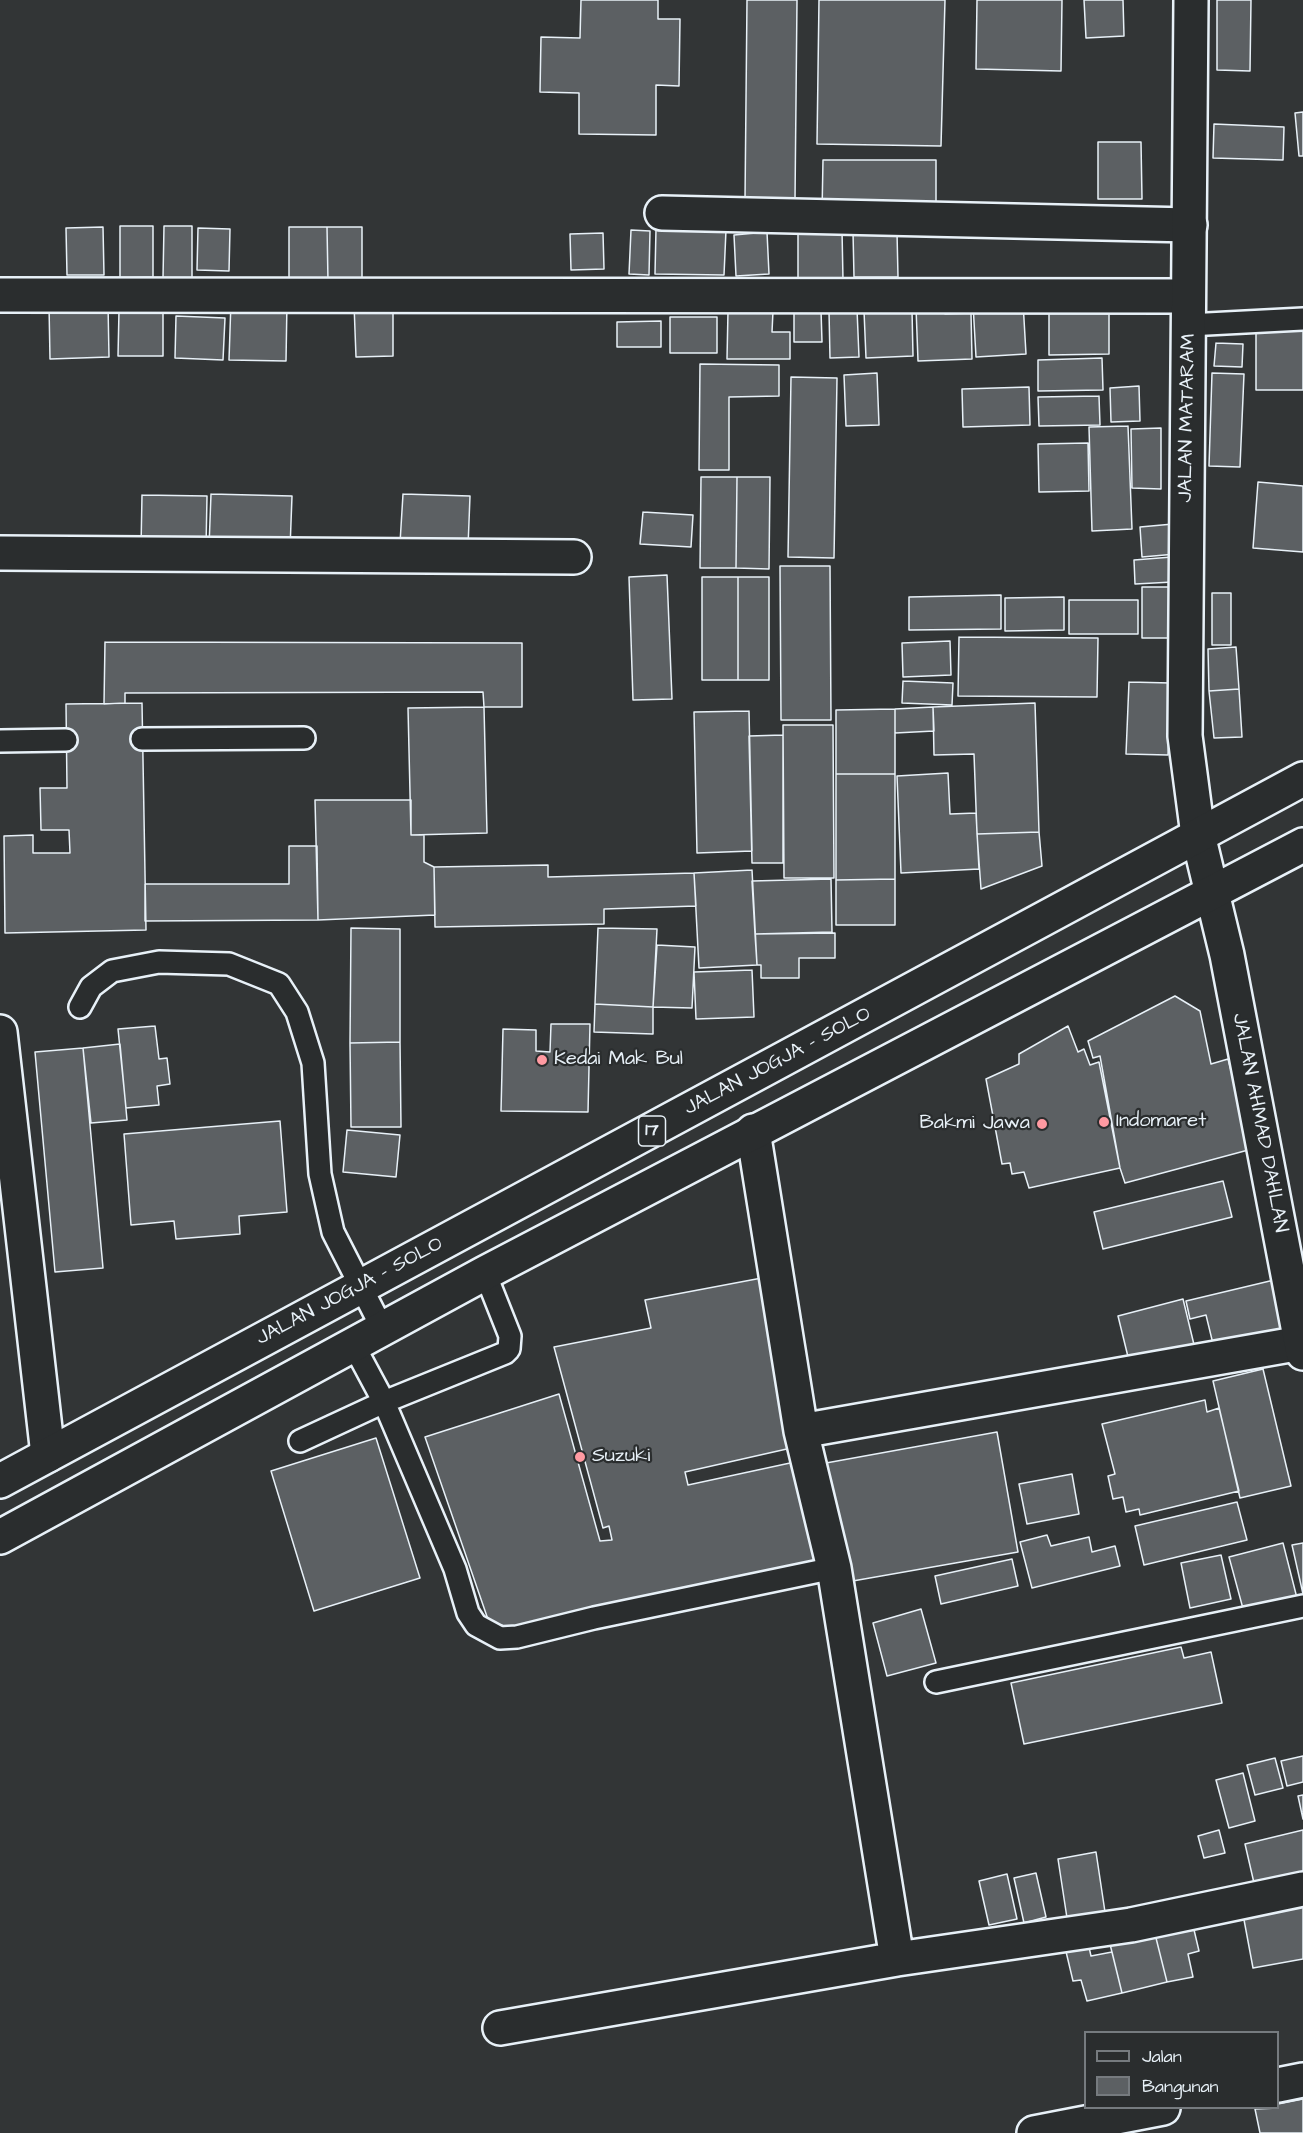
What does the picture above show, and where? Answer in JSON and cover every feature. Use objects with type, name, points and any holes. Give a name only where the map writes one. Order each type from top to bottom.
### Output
[{"type":"main road","name":"JALAN MATARAM","points":[[1191,0],[1185,736],[1198,835],[1213,894]]},
{"type":"main road","points":[[662,213],[1190,225]]},
{"type":"main road","points":[[0,296],[1188,310]]},
{"type":"main road","points":[[0,553],[574,557]]},
{"type":"main road","name":"JALAN JOGJA - SOLO","points":[[0,1481],[1303,780]]},
{"type":"main road","name":"17","points":[[0,1537],[485,1273],[1303,845]]},
{"type":"main road","name":"JALAN AHMAD DAHLAN","points":[[1213,894],[1302,1348]]},
{"type":"main road","points":[[0,1032],[3,1091],[48,1455]]},
{"type":"main road","points":[[753,1131],[801,1431],[834,1568],[897,1959]]},
{"type":"main road","points":[[801,1431],[1302,1348]]},
{"type":"main road","points":[[500,2028],[897,1959],[1131,1925],[1303,1889]]},
{"type":"main road","points":[[1279,2085],[1303,2080]]},
{"type":"main road","points":[[1034,2133],[1158,2109]]},
{"type":"lane","points":[[1188,310],[1303,319]]},
{"type":"lane","points":[[142,738],[304,738]]},
{"type":"lane","points":[[0,741],[66,740]]},
{"type":"lane","points":[[80,1006],[91,987],[112,970],[159,962],[229,964],[279,984],[297,1012],[313,1062],[320,1174],[333,1232],[382,1328]]},
{"type":"lane","points":[[300,1441],[384,1402],[505,1353],[509,1348],[510,1336],[485,1273]]},
{"type":"lane","points":[[353,1344],[384,1402],[455,1569],[468,1614],[481,1629],[500,1638],[517,1637],[594,1618],[834,1568]]},
{"type":"lane","points":[[936,1682],[1303,1606]]},
{"type":"building","points":[[581,0],[658,0],[658,19],[680,19],[679,86],[656,85],[656,135],[579,134],[579,93],[540,92],[541,37],[580,38]]},
{"type":"building","points":[[747,0],[797,0],[795,200],[745,200]]},
{"type":"building","points":[[819,0],[945,0],[941,146],[817,144]]},
{"type":"building","points":[[977,0],[1062,0],[1061,71],[976,69]]},
{"type":"building","points":[[1084,0],[1123,0],[1124,36],[1086,38]]},
{"type":"building","points":[[1217,0],[1251,0],[1250,71],[1217,70]]},
{"type":"building","points":[[1303,112],[1303,156],[1299,156],[1295,113]]},
{"type":"building","points":[[1214,124],[1284,127],[1283,160],[1213,158]]},
{"type":"building","points":[[1098,142],[1141,142],[1142,199],[1098,199]]},
{"type":"building","points":[[823,160],[936,160],[936,212],[822,212]]},
{"type":"building","points":[[120,226],[153,226],[153,277],[120,278]]},
{"type":"building","points":[[164,226],[192,226],[192,278],[163,278]]},
{"type":"building","points":[[103,227],[104,275],[67,275],[66,228]]},
{"type":"building","points":[[289,227],[327,227],[328,281],[289,281]]},
{"type":"building","points":[[327,227],[362,227],[362,280],[328,281]]},
{"type":"building","points":[[198,228],[230,229],[229,271],[197,270]]},
{"type":"building","points":[[656,229],[726,230],[724,275],[655,274]]},
{"type":"building","points":[[631,230],[650,231],[649,275],[629,274]]},
{"type":"building","points":[[842,230],[843,280],[798,280],[798,231]]},
{"type":"building","points":[[767,232],[769,274],[736,276],[734,235]]},
{"type":"building","points":[[853,232],[897,232],[898,277],[854,277]]},
{"type":"building","points":[[603,233],[604,269],[571,270],[570,234]]},
{"type":"building","points":[[231,301],[287,302],[286,361],[229,360]]},
{"type":"building","points":[[1023,302],[1026,354],[976,357],[973,304]]},
{"type":"building","points":[[108,304],[109,357],[50,359],[49,305]]},
{"type":"building","points":[[354,304],[393,304],[393,356],[356,357]]},
{"type":"building","points":[[944,305],[945,314],[971,313],[972,359],[918,361],[916,307]]},
{"type":"building","points":[[857,309],[859,357],[830,358],[829,311]]},
{"type":"building","points":[[821,310],[822,342],[794,342],[794,311]]},
{"type":"building","points":[[912,310],[913,356],[866,358],[864,311]]},
{"type":"building","points":[[1049,310],[1109,310],[1109,354],[1049,355]]},
{"type":"building","points":[[119,311],[163,313],[163,356],[118,356]]},
{"type":"building","points":[[728,311],[773,311],[772,332],[790,332],[790,359],[727,359]]},
{"type":"building","points":[[176,316],[225,318],[223,360],[175,358]]},
{"type":"building","points":[[670,317],[717,317],[717,353],[670,353]]},
{"type":"building","points":[[661,321],[661,347],[617,347],[617,322]]},
{"type":"building","points":[[1256,325],[1303,325],[1303,390],[1256,390]]},
{"type":"building","points":[[1216,343],[1243,344],[1242,367],[1214,366]]},
{"type":"building","points":[[1102,358],[1103,390],[1038,391],[1038,360]]},
{"type":"building","points":[[700,364],[779,365],[779,396],[729,397],[729,470],[699,470]]},
{"type":"building","points":[[877,373],[879,425],[846,426],[844,375]]},
{"type":"building","points":[[1212,373],[1244,374],[1240,467],[1209,466]]},
{"type":"building","points":[[791,377],[837,378],[834,558],[788,557]]},
{"type":"building","points":[[1139,386],[1140,421],[1111,422],[1110,388]]},
{"type":"building","points":[[1029,387],[1030,425],[963,427],[962,389]]},
{"type":"building","points":[[1099,396],[1100,425],[1039,426],[1038,397]]},
{"type":"building","points":[[1128,426],[1132,529],[1092,531],[1089,427]]},
{"type":"building","points":[[1161,428],[1161,489],[1132,488],[1131,429]]},
{"type":"building","points":[[1088,443],[1089,491],[1039,492],[1038,444]]},
{"type":"building","points":[[701,477],[737,477],[736,568],[700,568]]},
{"type":"building","points":[[737,477],[770,477],[769,569],[736,568]]},
{"type":"building","points":[[1258,482],[1303,486],[1303,552],[1253,548]]},
{"type":"building","points":[[211,494],[292,496],[290,549],[209,547]]},
{"type":"building","points":[[403,494],[470,496],[468,547],[400,543]]},
{"type":"building","points":[[142,495],[207,496],[206,548],[141,547]]},
{"type":"building","points":[[643,512],[693,515],[691,547],[640,544]]},
{"type":"building","points":[[1173,524],[1176,554],[1142,557],[1140,527]]},
{"type":"building","points":[[1172,557],[1173,582],[1135,584],[1134,560]]},
{"type":"building","points":[[780,566],[830,566],[831,720],[781,720]]},
{"type":"building","points":[[667,575],[672,699],[633,700],[629,577]]},
{"type":"building","points":[[702,577],[738,577],[738,680],[702,680]]},
{"type":"building","points":[[738,577],[769,577],[769,680],[738,680]]},
{"type":"building","points":[[1142,587],[1169,587],[1169,638],[1142,638]]},
{"type":"building","points":[[1212,593],[1231,593],[1231,645],[1212,645]]},
{"type":"building","points":[[1001,595],[1001,629],[909,630],[909,597]]},
{"type":"building","points":[[1064,597],[1064,630],[1005,631],[1005,598]]},
{"type":"building","points":[[1069,600],[1138,600],[1138,634],[1069,634]]},
{"type":"building","points":[[959,637],[1098,638],[1097,697],[958,696]]},
{"type":"building","points":[[950,641],[951,675],[903,677],[902,643]]},
{"type":"building","points":[[105,642],[522,643],[522,707],[484,707],[483,692],[125,693],[125,703],[104,704]]},
{"type":"building","points":[[1236,647],[1239,689],[1209,691],[1208,649]]},
{"type":"building","points":[[903,681],[953,683],[952,705],[902,703]]},
{"type":"building","points":[[1129,682],[1171,683],[1168,755],[1126,754]]},
{"type":"building","points":[[1239,689],[1242,737],[1214,738],[1209,691]]},
{"type":"building","points":[[142,703],[146,930],[5,933],[4,836],[33,835],[33,853],[70,853],[69,830],[41,830],[40,788],[67,788],[66,704]]},
{"type":"building","points":[[1035,703],[1039,832],[977,834],[974,754],[934,755],[933,707]]},
{"type":"building","points":[[484,707],[487,833],[411,835],[408,708]]},
{"type":"building","points":[[933,707],[934,731],[895,733],[895,709]]},
{"type":"building","points":[[895,709],[895,774],[836,774],[836,710]]},
{"type":"building","points":[[749,711],[752,851],[697,853],[694,712]]},
{"type":"building","points":[[783,725],[833,725],[834,878],[784,878]]},
{"type":"building","points":[[783,735],[783,863],[752,863],[749,736]]},
{"type":"building","points":[[948,773],[950,814],[976,813],[979,869],[901,873],[897,776]]},
{"type":"building","points":[[836,774],[895,774],[895,879],[836,880]]},
{"type":"building","points":[[315,800],[411,800],[411,835],[424,835],[424,862],[434,867],[435,915],[318,920]]},
{"type":"building","points":[[1039,832],[1042,866],[981,889],[977,834]]},
{"type":"building","points":[[289,846],[317,846],[318,920],[145,921],[145,884],[289,884]]},
{"type":"building","points":[[548,865],[548,877],[694,873],[696,906],[604,909],[604,924],[435,927],[434,867]]},
{"type":"building","points":[[752,870],[757,965],[699,968],[694,873]]},
{"type":"building","points":[[831,879],[832,932],[755,934],[752,881]]},
{"type":"building","points":[[895,879],[895,925],[836,925],[836,880]]},
{"type":"building","points":[[351,928],[400,929],[400,1042],[350,1043]]},
{"type":"building","points":[[598,928],[657,929],[653,1007],[595,1004]]},
{"type":"building","points":[[835,933],[835,958],[799,958],[799,978],[761,978],[761,965],[757,965],[755,934]]},
{"type":"building","points":[[657,945],[695,947],[692,1008],[653,1007]]},
{"type":"building","points":[[752,970],[754,1017],[696,1019],[694,972]]},
{"type":"building","points":[[1175,996],[1200,1011],[1211,1064],[1228,1059],[1252,1149],[1125,1183],[1120,1168],[1100,1056],[1093,1058],[1088,1041]]},
{"type":"building","points":[[595,1004],[653,1007],[653,1034],[594,1032]]},
{"type":"building","points":[[551,1024],[590,1024],[588,1112],[501,1111],[503,1029],[536,1030],[536,1051],[550,1052]]},
{"type":"building","points":[[155,1026],[159,1059],[167,1058],[170,1084],[157,1086],[159,1105],[126,1108],[118,1029]]},
{"type":"building","points":[[1068,1026],[1078,1052],[1084,1049],[1090,1065],[1099,1062],[1120,1168],[1029,1188],[1024,1172],[1012,1174],[1010,1163],[1002,1164],[986,1079],[1019,1064],[1019,1054]]},
{"type":"building","points":[[400,1042],[401,1127],[351,1127],[350,1043]]},
{"type":"building","points":[[120,1044],[127,1120],[91,1123],[83,1048]]},
{"type":"building","points":[[83,1048],[103,1268],[55,1272],[35,1052]]},
{"type":"building","points":[[280,1121],[287,1212],[239,1216],[240,1234],[176,1239],[174,1221],[131,1225],[124,1134]]},
{"type":"building","points":[[347,1130],[400,1135],[396,1177],[343,1172]]},
{"type":"building","points":[[1223,1181],[1232,1217],[1103,1249],[1094,1212]]},
{"type":"building","points":[[767,1277],[800,1446],[685,1472],[688,1485],[804,1460],[826,1562],[492,1631],[425,1437],[559,1394],[600,1541],[612,1540],[609,1526],[603,1528],[554,1347],[651,1328],[645,1300]]},
{"type":"building","points":[[1274,1280],[1287,1337],[1214,1348],[1206,1315],[1190,1319],[1186,1301]]},
{"type":"building","points":[[1183,1299],[1196,1353],[1131,1369],[1118,1316]]},
{"type":"building","points":[[1263,1369],[1291,1486],[1240,1498],[1213,1381]]},
{"type":"building","points":[[1205,1400],[1207,1412],[1219,1408],[1239,1491],[1140,1515],[1139,1509],[1126,1512],[1123,1497],[1113,1499],[1108,1476],[1115,1474],[1102,1424]]},
{"type":"building","points":[[997,1432],[1018,1552],[847,1582],[826,1463]]},
{"type":"building","points":[[376,1438],[420,1578],[314,1611],[271,1471]]},
{"type":"building","points":[[1072,1474],[1079,1514],[1027,1524],[1019,1484]]},
{"type":"building","points":[[1237,1502],[1247,1540],[1144,1565],[1135,1526]]},
{"type":"building","points":[[1047,1535],[1051,1546],[1089,1537],[1092,1552],[1115,1546],[1120,1566],[1032,1588],[1020,1542]]},
{"type":"building","points":[[1283,1543],[1298,1602],[1245,1616],[1229,1557]]},
{"type":"building","points":[[1303,1543],[1303,1594],[1292,1545]]},
{"type":"building","points":[[1221,1555],[1231,1599],[1190,1608],[1181,1563]]},
{"type":"building","points":[[1012,1559],[1018,1586],[941,1604],[935,1576]]},
{"type":"building","points":[[921,1609],[936,1663],[887,1676],[873,1623]]},
{"type":"building","points":[[1181,1647],[1184,1658],[1211,1652],[1222,1703],[1024,1744],[1011,1683]]},
{"type":"building","points":[[1303,1756],[1303,1782],[1287,1786],[1281,1761]]},
{"type":"building","points":[[1275,1758],[1283,1788],[1255,1795],[1247,1765]]},
{"type":"building","points":[[1243,1773],[1255,1821],[1229,1828],[1216,1780]]},
{"type":"building","points":[[1303,1795],[1303,1819],[1298,1796]]},
{"type":"building","points":[[1219,1830],[1225,1853],[1204,1858],[1198,1836]]},
{"type":"building","points":[[1303,1830],[1303,1885],[1257,1896],[1245,1844]]},
{"type":"building","points":[[1096,1852],[1105,1912],[1067,1918],[1058,1859]]},
{"type":"building","points":[[1036,1873],[1046,1917],[1024,1923],[1014,1878]]},
{"type":"building","points":[[1007,1874],[1017,1919],[989,1925],[979,1881]]},
{"type":"building","points":[[1303,1898],[1303,1959],[1253,1968],[1242,1909]]},
{"type":"building","points":[[1191,1917],[1199,1951],[1188,1954],[1193,1977],[1167,1982],[1153,1926]]},
{"type":"building","points":[[1153,1926],[1167,1982],[1122,1993],[1108,1936]]},
{"type":"building","points":[[1086,1934],[1091,1956],[1112,1952],[1122,1993],[1087,2001],[1081,1980],[1073,1981],[1063,1939]]},
{"type":"building","points":[[1303,2099],[1303,2133],[1260,2133],[1255,2109],[1279,2109],[1279,2104]]},
{"type":"place","name":"Kedai Mak Bul","points":[[542,1060]]},
{"type":"place","name":"Indomaret","points":[[1104,1122]]},
{"type":"place","name":"Bakmi Jawa","points":[[1042,1124]]},
{"type":"place","name":"Suzuki","points":[[580,1457]]}]
